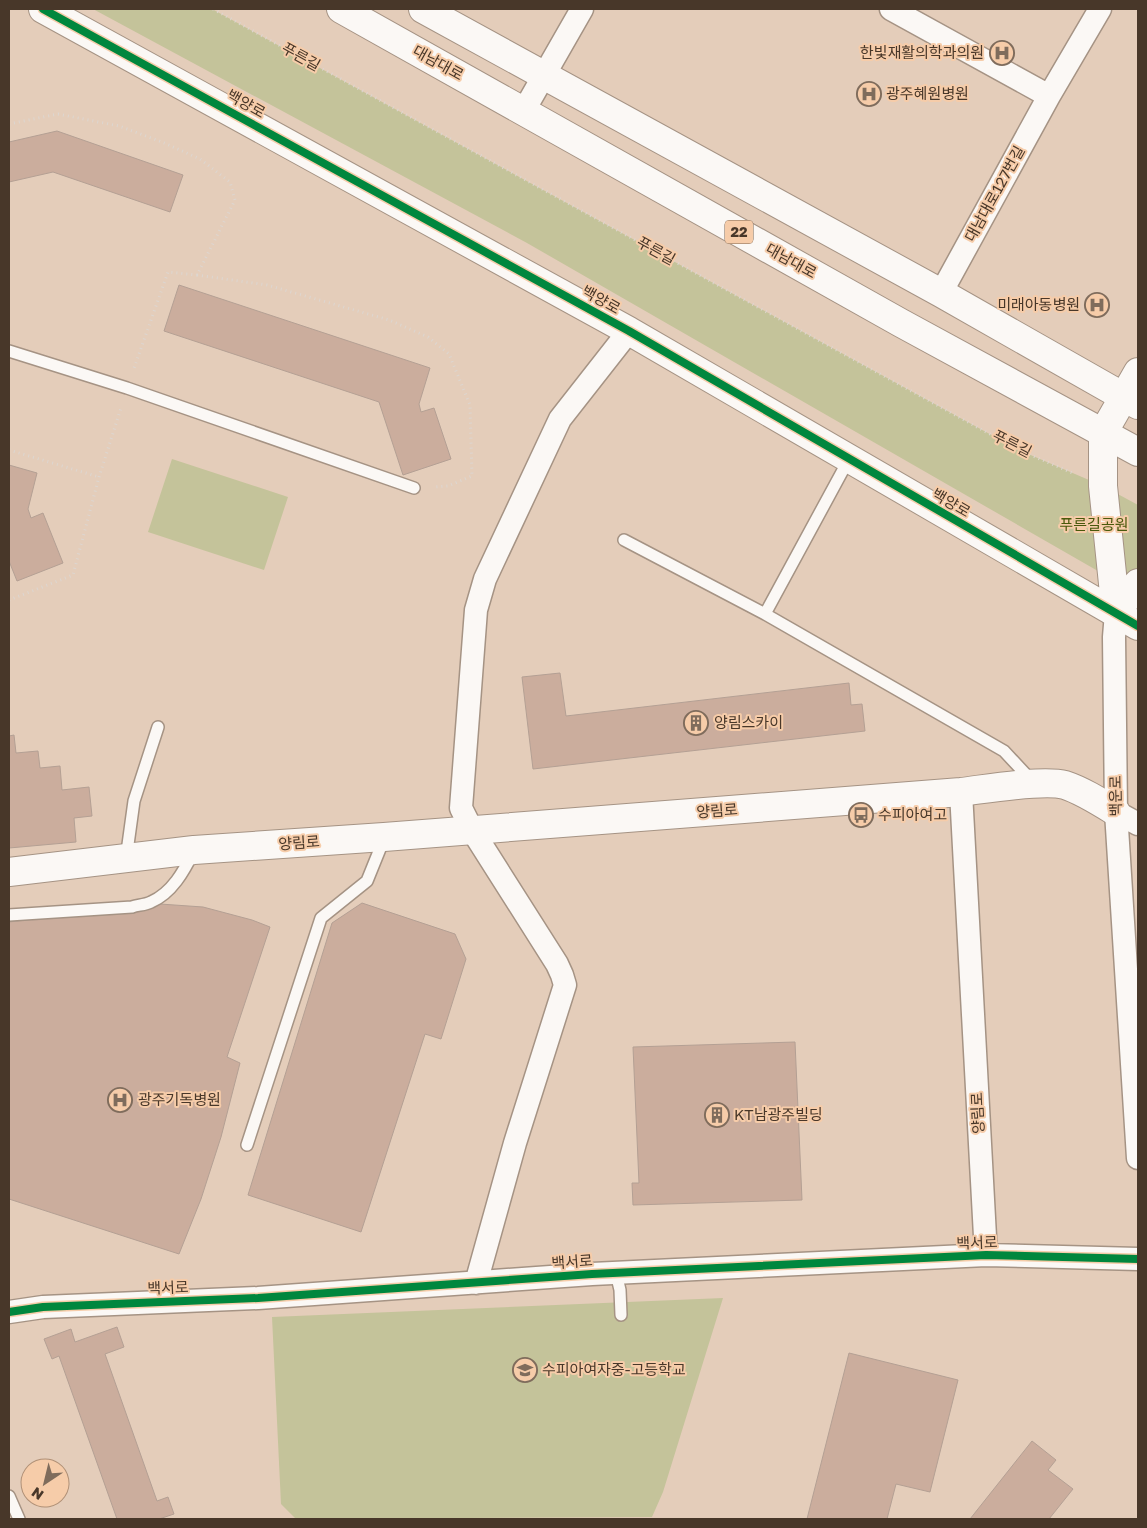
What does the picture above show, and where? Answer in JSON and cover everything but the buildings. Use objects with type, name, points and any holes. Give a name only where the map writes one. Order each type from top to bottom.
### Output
[{"type":"main road","name":"백양로","points":[[43,9],[629,331],[1127,620]]},
{"type":"main road","name":"대남대로","points":[[341,9],[901,323],[1138,452]]},
{"type":"main road","points":[[424,9],[941,292],[1131,401]]},
{"type":"main road","points":[[1104,433],[1131,401],[1138,372]]},
{"type":"main road","name":"백운로","points":[[1104,433],[1103,486],[1127,620]]},
{"type":"main road","points":[[1127,620],[1138,583]]},
{"type":"main road","name":"양림로","points":[[9,872],[194,850],[961,792],[1034,784],[1063,785],[1082,792],[1127,818]]},
{"type":"street","points":[[523,112],[582,9]]},
{"type":"street","points":[[892,9],[1050,96]]},
{"type":"street","name":"대남대로127번길","points":[[941,292],[1100,9]]},
{"type":"street","points":[[476,1283],[515,1143],[565,985],[557,964],[472,830],[461,808],[476,610],[485,580],[560,419],[629,331]]},
{"type":"street","name":"백운로","points":[[1127,620],[1114,637],[1127,818],[1138,1158]]},
{"type":"street","name":"양림로","points":[[961,792],[986,1255]]},
{"type":"street","name":"백서로","points":[[9,1312],[43,1307],[258,1298],[616,1274],[986,1255],[1138,1259]]},
{"type":"lane","points":[[9,350],[127,388],[414,488]]},
{"type":"lane","points":[[765,614],[849,459]]},
{"type":"lane","points":[[624,540],[765,614],[1004,751],[1034,784]]},
{"type":"lane","points":[[126,859],[134,802],[158,727]]},
{"type":"lane","points":[[247,1145],[321,918],[367,881],[384,837]]},
{"type":"lane","points":[[9,915],[132,906],[150,902],[159,898],[174,885],[185,869],[194,850]]},
{"type":"lane","points":[[616,1274],[620,1290],[621,1315]]},
{"type":"lane","points":[[9,1496],[19,1519]]},
{"type":"path","points":[[9,124],[58,114],[119,126],[200,159],[230,182],[235,200],[197,275]]},
{"type":"path","points":[[9,600],[73,575],[99,477],[127,388],[168,272],[267,285],[389,320],[428,338],[449,354],[470,405],[472,476],[448,486],[414,488]]},
{"type":"path","points":[[9,450],[99,477]]},
{"type":"green space","name":"푸른길공원","points":[[93,9],[212,9],[1019,450],[1103,486],[1138,505],[1138,594],[527,243]]},
{"type":"green space","points":[[172,459],[288,497],[264,570],[148,532]]},
{"type":"green space","points":[[723,1298],[663,1492],[652,1517],[296,1519],[281,1504],[272,1317]]},
{"type":"cycle path","points":[[43,9],[629,331],[1138,626]]},
{"type":"cycle path","points":[[9,1312],[43,1307],[258,1298],[592,1274],[986,1255],[1138,1259]]},
{"type":"place","name":"한빛재활의학과의원","points":[[1002,53]]},
{"type":"place","name":"광주혜원병원","points":[[869,94]]},
{"type":"place","name":"미래아동병원","points":[[1097,305]]},
{"type":"place","name":"양림스카이","points":[[696,723]]},
{"type":"place","name":"수피아여고","points":[[861,815]]},
{"type":"place","name":"광주기독병원","points":[[120,1100]]},
{"type":"place","name":"KT남광주빌딩","points":[[717,1115]]},
{"type":"place","name":"수피아여자중-고등학교","points":[[525,1370]]}]
